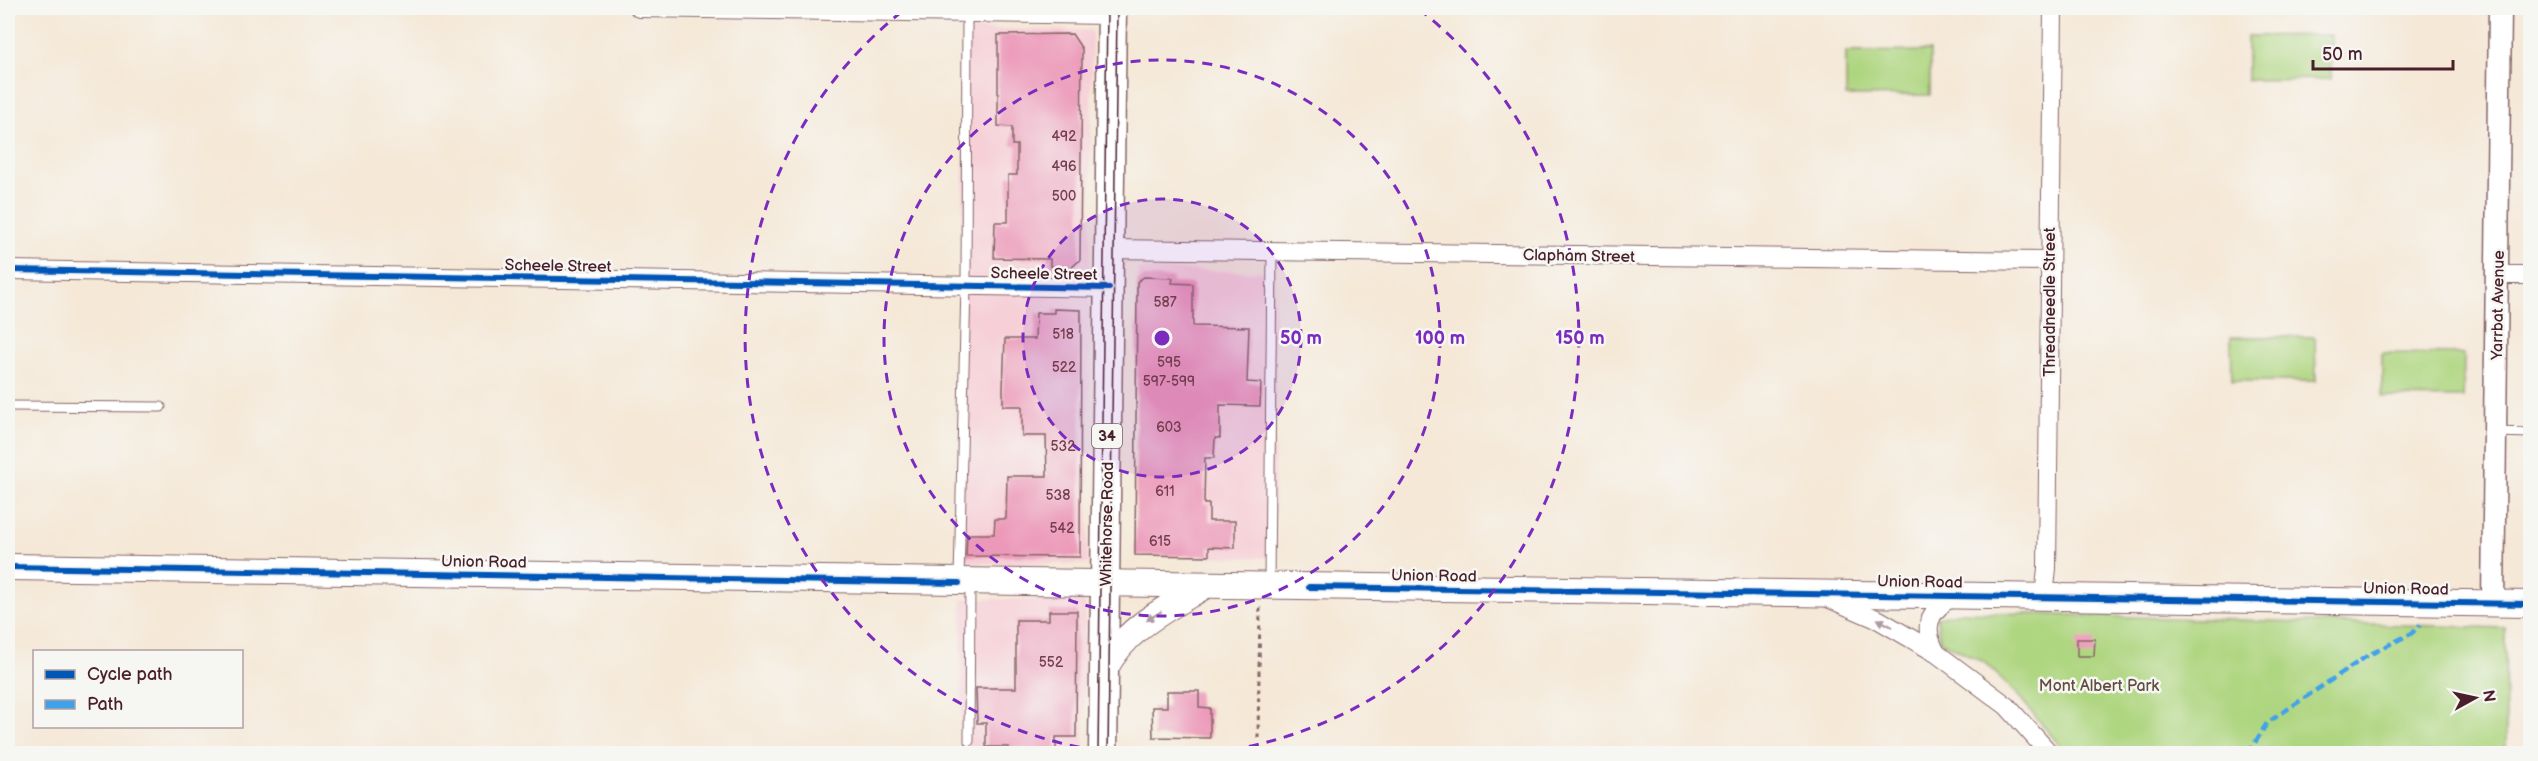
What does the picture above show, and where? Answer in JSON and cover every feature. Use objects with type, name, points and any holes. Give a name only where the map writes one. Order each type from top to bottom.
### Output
[{"type":"main road","name":"Whitehorse Road","points":[[1104,753],[1112,11]]},
{"type":"main road","name":"Union Road","points":[[8,567],[965,583],[1815,592],[2530,604]]},
{"type":"main road","points":[[1104,670],[1134,630],[1204,586]]},
{"type":"street","points":[[639,8],[967,12],[1112,11]]},
{"type":"street","name":"Threadneedle Street","points":[[2044,597],[2047,568],[2053,8]]},
{"type":"street","name":"Yarrbat Avenue","points":[[2493,603],[2500,8]]},
{"type":"street","name":"Clapham Street","points":[[1109,249],[2049,261]]},
{"type":"street","name":"Scheele Street","points":[[8,270],[1109,288]]},
{"type":"street","points":[[2498,275],[2530,275]]},
{"type":"street","points":[[1815,592],[1879,620],[1936,653],[2007,706],[2050,753]]},
{"type":"street","points":[[1936,653],[1927,636],[1929,622],[1939,605],[1953,596]]},
{"type":"lane","points":[[967,12],[965,583],[969,741]]},
{"type":"lane","points":[[1264,587],[1272,252]]},
{"type":"lane","points":[[8,406],[161,407]]},
{"type":"lane","points":[[2495,432],[2530,433]]},
{"type":"path","points":[[1258,753],[1264,587]]},
{"type":"shaded area","points":[[965,29],[1092,30],[1088,564],[959,563]]},
{"type":"shaded area","points":[[1138,269],[1274,272],[1275,558],[1135,555]]},
{"type":"shaded area","points":[[962,599],[1085,600],[1084,753],[961,754]]},
{"type":"green space","points":[[2331,35],[2331,79],[2247,80],[2247,36]]},
{"type":"green space","points":[[1930,51],[1930,95],[1846,96],[1846,52]]},
{"type":"green space","points":[[2231,337],[2315,337],[2316,381],[2232,381]]},
{"type":"green space","points":[[2382,353],[2464,354],[2463,398],[2382,397]]},
{"type":"green space","name":"Mont Albert Park","points":[[1962,612],[2505,628],[2506,753],[2066,753],[2016,693],[1984,662],[1940,641],[1937,617]]},
{"type":"building","points":[[1072,34],[1082,49],[1080,260],[1072,267],[1050,266],[1050,259],[994,258],[995,222],[1008,222],[1008,175],[1017,175],[1017,145],[1012,145],[1012,127],[998,126],[998,35]]},
{"type":"building","points":[[1144,277],[1173,278],[1172,283],[1193,284],[1193,326],[1249,327],[1247,382],[1261,383],[1260,406],[1220,405],[1220,438],[1215,438],[1214,458],[1205,458],[1204,504],[1209,504],[1209,521],[1235,521],[1235,548],[1209,547],[1209,556],[1135,555],[1137,282]]},
{"type":"building","points":[[1054,309],[1081,310],[1080,557],[966,556],[967,534],[994,534],[995,519],[1006,519],[1007,476],[1047,476],[1046,436],[1022,436],[1022,406],[1003,406],[1005,339],[1035,339],[1036,313],[1054,313]]},
{"type":"building","points":[[1049,611],[1077,611],[1076,737],[1056,737],[1056,753],[1009,753],[1009,747],[986,747],[986,723],[977,723],[976,688],[1016,688],[1016,620],[1049,620]]},
{"type":"building","points":[[2077,639],[2095,639],[2094,656],[2077,656]]},
{"type":"building","points":[[1167,691],[1199,691],[1199,707],[1210,708],[1210,738],[1153,737],[1152,707],[1167,707]]},
{"type":"tram line","points":[[1098,754],[1107,8]]},
{"type":"tram line","points":[[1108,754],[1117,8]]},
{"type":"marked path","points":[[2248,754],[2267,723],[2367,656],[2412,633],[2420,625]]},
{"type":"cycle path","points":[[8,270],[1109,288]]},
{"type":"cycle path","points":[[8,567],[959,583]]},
{"type":"cycle path","points":[[1309,587],[2530,604]]}]
